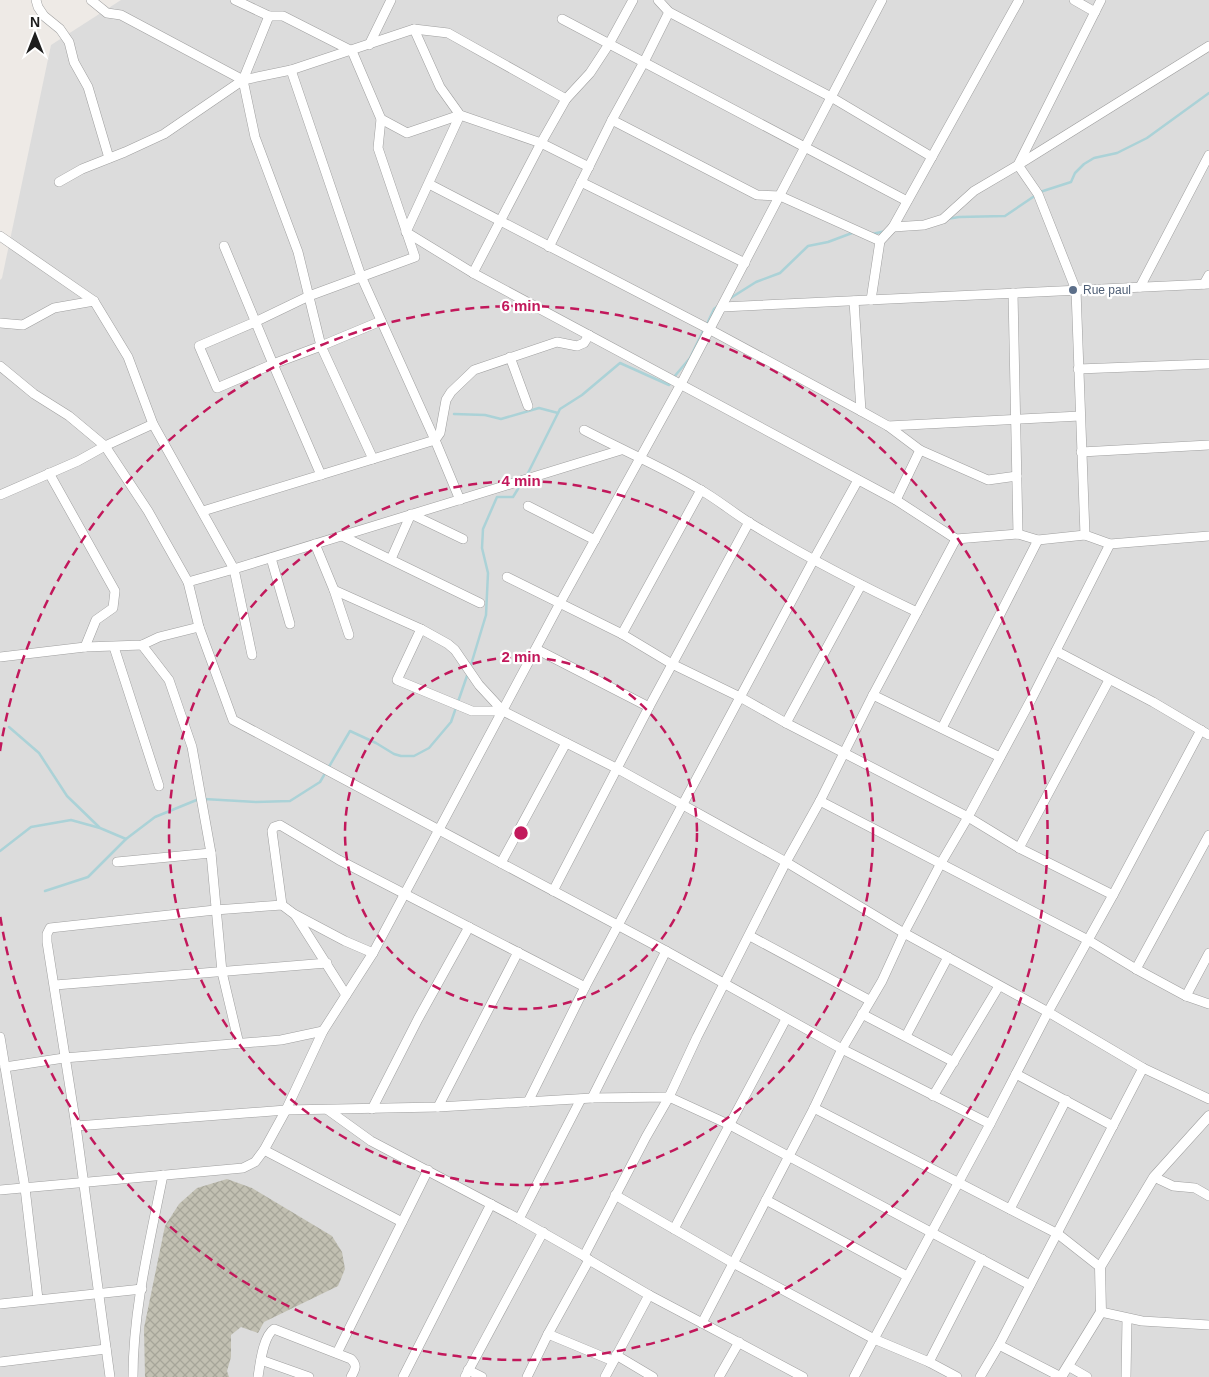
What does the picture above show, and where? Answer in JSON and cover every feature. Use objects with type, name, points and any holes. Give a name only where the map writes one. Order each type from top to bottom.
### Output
[{"type":"street","points":[[36,0],[38,8],[44,16],[60,29],[69,42],[74,62],[88,87],[109,158]]},
{"type":"street","points":[[91,0],[106,13],[121,15],[243,80]]},
{"type":"street","points":[[235,0],[269,16],[283,16],[352,51],[381,119],[378,148],[416,257],[309,296],[199,346],[218,388],[381,321]]},
{"type":"street","points":[[369,45],[391,0]]},
{"type":"street","points":[[473,273],[566,99],[590,73],[609,44],[632,0]]},
{"type":"street","points":[[658,0],[669,12],[831,97],[932,157]]},
{"type":"street","points":[[0,1190],[243,1168],[254,1162],[264,1150],[286,1110],[323,1031],[373,953],[560,603],[681,384],[882,0]]},
{"type":"street","points":[[871,300],[880,241],[893,227],[1019,0]]},
{"type":"street","points":[[1074,0],[1095,12]]},
{"type":"street","points":[[1018,166],[1101,0]]},
{"type":"street","points":[[549,247],[612,120],[669,12]]},
{"type":"street","points":[[269,16],[243,80],[255,137],[298,252],[321,346],[373,459]]},
{"type":"street","points":[[562,19],[906,201]]},
{"type":"street","points":[[59,182],[164,134],[243,80],[292,70],[414,29],[448,33],[566,99]]},
{"type":"street","points":[[414,29],[440,87],[460,114],[541,143],[589,167]]},
{"type":"street","points":[[893,227],[924,225],[944,219],[974,191],[1018,166],[1209,46]]},
{"type":"street","points":[[292,70],[361,276],[460,500]]},
{"type":"street","points":[[381,119],[407,133],[460,114]]},
{"type":"street","points":[[406,232],[460,114]]},
{"type":"street","points":[[612,120],[757,194],[780,196],[880,241]]},
{"type":"street","points":[[1140,287],[1209,155]]},
{"type":"street","points":[[1018,166],[1038,194],[1076,290],[1085,535]]},
{"type":"street","points":[[581,182],[745,263]]},
{"type":"street","points":[[429,184],[861,411],[888,426],[920,450],[988,480],[1016,476]]},
{"type":"street","points":[[406,232],[473,273],[896,500],[956,538],[1018,534],[1038,540],[1085,535],[1110,544],[1209,536]]},
{"type":"street","points":[[0,236],[94,301],[128,357],[153,424],[234,569],[252,655]]},
{"type":"street","points":[[224,246],[321,475]]},
{"type":"street","points":[[722,307],[1207,284],[1209,275]]},
{"type":"street","points":[[1013,293],[1018,534]]},
{"type":"street","points":[[0,323],[23,325],[54,308],[94,301]]},
{"type":"street","points":[[854,301],[861,411]]},
{"type":"street","points":[[203,511],[435,440],[440,433],[443,411],[450,392],[474,370],[557,342],[577,346],[584,343],[589,335]]},
{"type":"street","points":[[510,357],[528,406]]},
{"type":"street","points":[[1078,369],[1209,364]]},
{"type":"street","points":[[0,366],[34,394],[69,416],[105,446],[148,511],[188,582],[199,627],[233,720],[618,925],[842,1049],[990,1124]]},
{"type":"street","points":[[888,426],[1080,416]]},
{"type":"street","points":[[0,495],[78,461],[105,446],[153,424]]},
{"type":"street","points":[[584,430],[701,490],[749,522],[814,559],[861,585],[917,612]]},
{"type":"street","points":[[1081,452],[1209,445]]},
{"type":"street","points":[[188,582],[621,450]]},
{"type":"street","points":[[896,500],[920,450]]},
{"type":"street","points":[[49,473],[115,591],[113,608],[96,620],[85,647]]},
{"type":"street","points":[[528,1102],[585,987],[858,480]]},
{"type":"street","points":[[622,634],[701,490]]},
{"type":"street","points":[[528,506],[595,540]]},
{"type":"street","points":[[411,514],[462,539]]},
{"type":"street","points":[[391,560],[411,514]]},
{"type":"street","points":[[553,891],[618,769],[649,706],[749,522]]},
{"type":"street","points":[[342,536],[480,603]]},
{"type":"street","points":[[527,1377],[615,1195],[669,1097],[786,862],[820,801],[873,695],[956,538]]},
{"type":"street","points":[[942,728],[1038,540]]},
{"type":"street","points":[[315,544],[334,590],[349,635]]},
{"type":"street","points":[[702,1323],[814,1108],[842,1049],[882,981],[940,863],[968,817],[1056,652],[1110,544]]},
{"type":"street","points":[[271,558],[290,624]]},
{"type":"street","points":[[507,577],[622,634],[672,664],[740,697],[786,723],[968,817],[1019,848],[1114,895]]},
{"type":"street","points":[[786,723],[861,585]]},
{"type":"street","points":[[334,590],[421,629],[448,644],[455,650],[479,685],[503,711],[618,769],[786,862],[904,933],[1048,1012],[1143,1068],[1209,1098]]},
{"type":"street","points":[[0,657],[85,647],[142,645],[159,637],[199,627]]},
{"type":"street","points":[[421,629],[397,680],[472,711],[503,711]]},
{"type":"street","points":[[142,645],[168,680],[192,747],[211,853],[222,972],[239,1044]]},
{"type":"street","points":[[114,647],[158,786]]},
{"type":"street","points":[[536,648],[649,706]]},
{"type":"street","points":[[854,1377],[1048,1012],[1205,733],[1153,702],[1056,652]]},
{"type":"street","points":[[1019,848],[1109,680]]},
{"type":"street","points":[[873,695],[1000,757]]},
{"type":"street","points":[[501,863],[566,743]]},
{"type":"street","points":[[820,801],[1088,940],[1186,996],[1209,1004]]},
{"type":"street","points":[[282,905],[272,831],[274,827],[280,825],[339,860],[585,987]]},
{"type":"street","points":[[1136,969],[1209,835]]},
{"type":"street","points":[[117,862],[211,853]]},
{"type":"street","points":[[110,1377],[76,1126],[64,1058],[48,942],[47,934],[50,928],[215,910],[282,905],[294,914],[345,941],[373,953]]},
{"type":"street","points":[[294,914],[346,995]]},
{"type":"street","points":[[372,1109],[418,1019],[469,927]]},
{"type":"street","points":[[750,936],[870,1000]]},
{"type":"street","points":[[592,1098],[666,951]]},
{"type":"street","points":[[438,1107],[518,952]]},
{"type":"street","points":[[1186,996],[1209,953]]},
{"type":"street","points":[[906,1036],[948,957]]},
{"type":"street","points":[[55,985],[327,963]]},
{"type":"street","points":[[933,1096],[999,986]]},
{"type":"street","points":[[862,1014],[954,1062]]},
{"type":"street","points":[[674,1229],[786,1019]]},
{"type":"street","points":[[5,1067],[64,1058],[280,1040],[323,1031]]},
{"type":"street","points":[[0,1037],[25,1188],[38,1299]]},
{"type":"street","points":[[980,1377],[1058,1234],[1143,1068]]},
{"type":"street","points":[[1016,1074],[1114,1126]]},
{"type":"street","points":[[76,1126],[286,1110],[438,1107],[592,1098],[669,1097],[730,1124],[1030,1285]]},
{"type":"street","points":[[519,1219],[581,1099]]},
{"type":"street","points":[[1010,1209],[1066,1100]]},
{"type":"street","points":[[814,1108],[1058,1234],[1100,1267]]},
{"type":"street","points":[[328,1110],[362,1136],[543,1232],[648,1295],[803,1377]]},
{"type":"street","points":[[999,1345],[1061,1377],[1101,1312],[1100,1267],[1154,1177],[1209,1116]]},
{"type":"street","points":[[264,1150],[402,1222]]},
{"type":"street","points":[[337,1353],[428,1170]]},
{"type":"street","points":[[133,1377],[135,1340],[142,1289],[163,1175]]},
{"type":"street","points":[[1154,1177],[1173,1186],[1195,1188],[1209,1196]]},
{"type":"street","points":[[615,1195],[733,1264],[874,1339],[929,1362],[957,1377]]},
{"type":"street","points":[[766,1200],[907,1276]]},
{"type":"street","points":[[403,1377],[491,1204]]},
{"type":"street","points":[[482,1377],[466,1373],[543,1232]]},
{"type":"street","points":[[929,1362],[982,1259]]},
{"type":"street","points":[[0,1304],[142,1289]]},
{"type":"street","points":[[605,1377],[648,1295]]},
{"type":"street","points":[[1101,1312],[1127,1319],[1209,1326]]},
{"type":"street","points":[[1126,1377],[1127,1319]]},
{"type":"street","points":[[258,1377],[268,1333],[274,1329],[351,1359],[356,1368],[351,1377]]},
{"type":"street","points":[[548,1334],[614,1358],[653,1377]]},
{"type":"street","points":[[719,1377],[739,1342]]},
{"type":"street","points":[[0,1362],[106,1349]]},
{"type":"street","points":[[261,1360],[309,1377]]},
{"type":"street","points":[[1068,1366],[1086,1377]]},
{"type":"shaded area","points":[[121,0],[1209,0],[1209,1377],[0,1377],[0,280],[2,278],[51,45]]},
{"type":"shaded area","points":[[227,1179],[252,1188],[332,1236],[342,1252],[345,1269],[338,1286],[264,1322],[258,1333],[241,1327],[231,1335],[231,1357],[227,1371],[229,1377],[145,1377],[144,1328],[165,1226],[179,1204],[197,1188]]},
{"type":"waterway","points":[[1040,192],[1071,182],[1075,173],[1094,158],[1117,153],[1147,138],[1209,93]]},
{"type":"waterway","points":[[947,219],[1005,216],[1036,195]]},
{"type":"waterway","points":[[872,234],[886,231]]},
{"type":"waterway","points":[[729,299],[756,282],[780,273],[808,246],[828,242],[854,233]]},
{"type":"waterway","points":[[707,324],[714,309],[718,306]]},
{"type":"waterway","points":[[674,377],[690,358],[704,329]]},
{"type":"waterway","points":[[526,477],[560,409],[582,395],[620,363],[669,385],[671,382]]},
{"type":"waterway","points":[[454,414],[485,415],[501,419],[539,408],[558,413]]},
{"type":"waterway","points":[[470,668],[486,615],[488,573],[482,548],[483,529],[497,497],[513,497],[521,484]]},
{"type":"waterway","points":[[204,799],[256,802],[290,801],[320,782],[350,731],[394,754],[414,756],[429,748],[451,722],[468,673]]},
{"type":"waterway","points":[[9,727],[39,753],[67,796],[99,827]]},
{"type":"waterway","points":[[0,851],[31,827],[71,820],[100,828],[126,839],[155,817],[199,799]]},
{"type":"waterway","points":[[45,891],[88,877],[126,839]]},
{"type":"place","name":"Rue paul","points":[[1073,290]]}]
